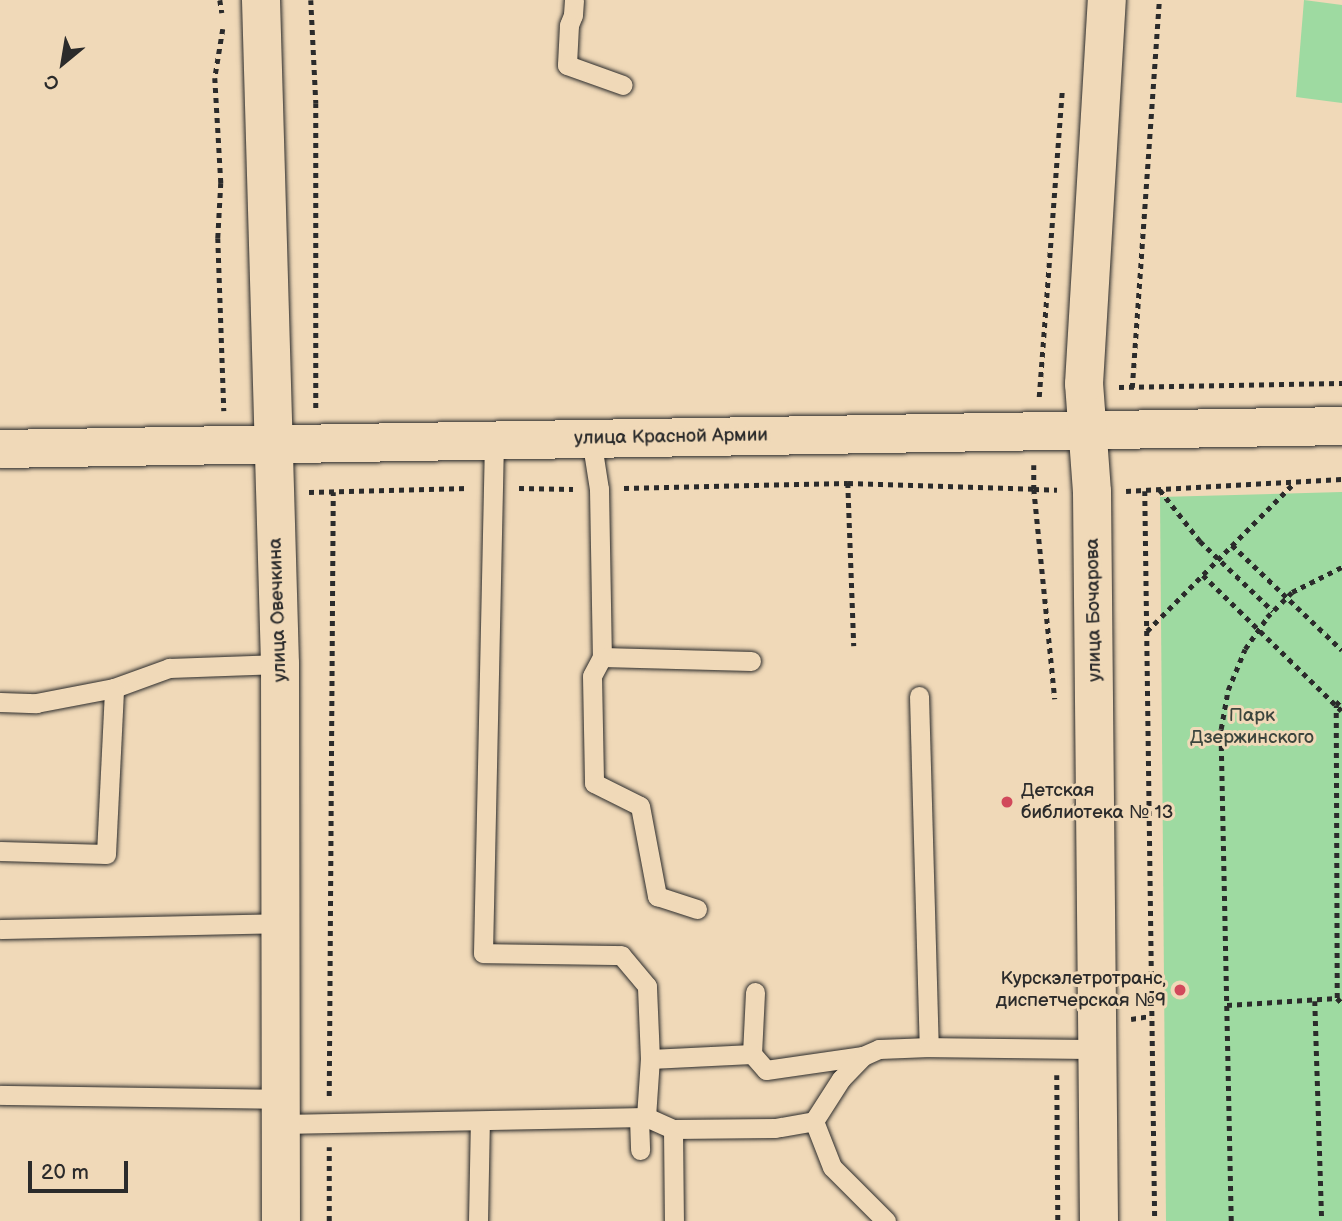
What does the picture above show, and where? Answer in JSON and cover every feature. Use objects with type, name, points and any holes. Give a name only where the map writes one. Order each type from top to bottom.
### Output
[{"type":"street","name":"улица Овечкина","points":[[261,0],[280,664],[281,1221]]},
{"type":"street","name":"улица Бочарова","points":[[1099,1221],[1100,1049],[1092,492],[1084,384],[1107,0]]},
{"type":"street","name":"улица Красной Армии","points":[[0,449],[225,443],[1342,426]]},
{"type":"lane","points":[[574,0],[569,25],[568,65],[623,85]]},
{"type":"lane","points":[[591,438],[599,489],[603,657],[592,676],[594,783],[640,806],[657,896],[697,909]]},
{"type":"lane","points":[[494,439],[483,953],[621,956],[647,986],[650,1059],[640,1150]]},
{"type":"lane","points":[[603,657],[751,661]]},
{"type":"lane","points":[[0,702],[36,703],[114,688],[169,668],[280,664]]},
{"type":"lane","points":[[0,851],[107,854],[114,688]]},
{"type":"lane","points":[[919,696],[929,1047]]},
{"type":"lane","points":[[0,929],[281,923]]},
{"type":"lane","points":[[755,992],[752,1054],[766,1070],[863,1056],[879,1049],[1100,1049]]},
{"type":"lane","points":[[650,1059],[752,1054]]},
{"type":"lane","points":[[0,1095],[281,1111],[329,1123],[642,1117],[673,1129],[775,1128],[814,1121],[841,1079],[863,1056]]},
{"type":"lane","points":[[478,1221],[480,1121]]},
{"type":"lane","points":[[814,1121],[832,1167],[886,1221]]},
{"type":"lane","points":[[673,1129],[674,1221]]},
{"type":"path","points":[[220,0],[223,15]]},
{"type":"path","points":[[312,0],[316,103],[316,442]]},
{"type":"path","points":[[1132,388],[1159,0]]},
{"type":"path","points":[[223,27],[215,78],[221,183],[218,238],[225,443]]},
{"type":"path","points":[[1056,704],[1034,489],[1063,83]]},
{"type":"path","points":[[1040,387],[1084,384],[1132,388],[1342,383]]},
{"type":"path","points":[[274,493],[848,483],[1092,492],[1342,479]]},
{"type":"path","points":[[1146,631],[1294,482]]},
{"type":"path","points":[[848,483],[853,646]]},
{"type":"path","points":[[1159,490],[1219,559],[1273,611]]},
{"type":"path","points":[[1144,491],[1155,1221]]},
{"type":"path","points":[[329,1221],[333,492]]},
{"type":"path","points":[[1232,545],[1342,650]]},
{"type":"path","points":[[1231,1221],[1222,729],[1228,690],[1245,649],[1273,611],[1287,597],[1342,567]]},
{"type":"path","points":[[1203,575],[1342,710]]},
{"type":"path","points":[[1342,698],[1336,705],[1337,998],[1342,1003]]},
{"type":"path","points":[[1227,1005],[1337,998]]},
{"type":"path","points":[[1315,1001],[1322,1221]]},
{"type":"path","points":[[1057,1049],[1058,1221]]},
{"type":"green space","points":[[1304,0],[1342,5],[1342,103],[1296,97]]},
{"type":"green space","name":"Парк Дзержинского","points":[[1342,492],[1342,1221],[1166,1221],[1160,497]]},
{"type":"place","name":"Детская библиотека № 13","points":[[1007,802]]},
{"type":"place","name":"Курскэлетротранс, диспетчерская №9","points":[[1180,990]]}]
